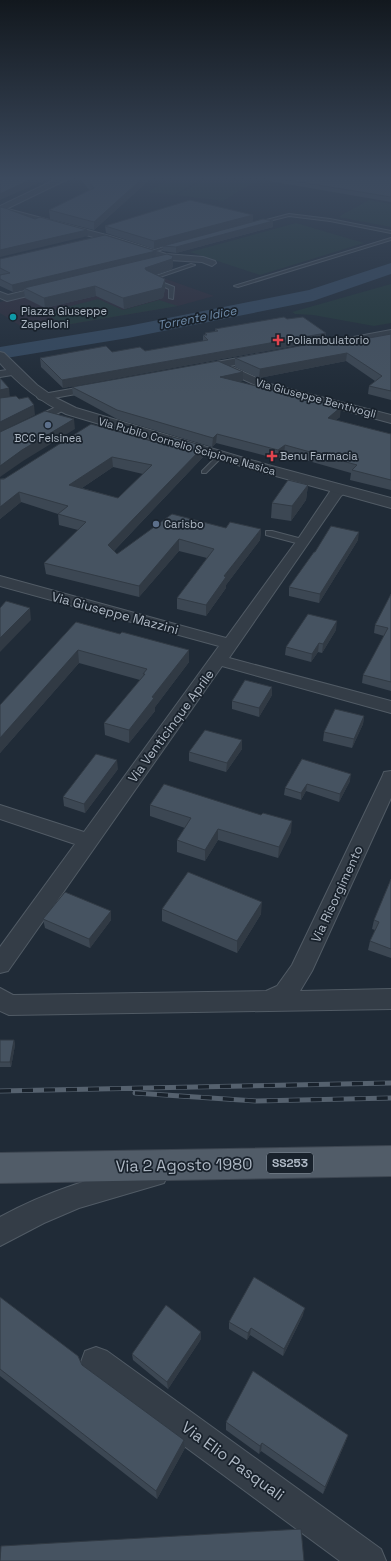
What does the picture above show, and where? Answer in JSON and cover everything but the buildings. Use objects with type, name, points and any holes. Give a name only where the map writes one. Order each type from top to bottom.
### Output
[{"type":"main road","name":"Via 2 Agosto 1980","points":[[0,1168],[391,1161]]},
{"type":"street","points":[[145,249],[170,257],[203,260],[212,263]]},
{"type":"street","points":[[157,261],[170,257]]},
{"type":"street","points":[[0,295],[7,298],[58,286]]},
{"type":"street","points":[[303,349],[391,333]]},
{"type":"street","points":[[192,370],[273,355]]},
{"type":"street","name":"Via Publio Cornelio Scipione Nasica","points":[[0,356],[31,389],[95,424],[220,456],[391,503]]},
{"type":"street","name":"Via Giuseppe Bentivogli","points":[[220,365],[266,386],[391,419]]},
{"type":"street","points":[[0,374],[13,371]]},
{"type":"street","points":[[27,399],[108,385]]},
{"type":"street","points":[[0,439],[32,421],[62,407]]},
{"type":"street","points":[[0,426],[32,421]]},
{"type":"street","name":"Via Venticinque Aprile","points":[[0,964],[303,542],[336,493],[341,490]]},
{"type":"street","name":"Via Giuseppe Mazzini","points":[[0,581],[229,644]]},
{"type":"street","points":[[218,660],[391,707]]},
{"type":"street","name":"Via Risorgimento","points":[[270,1000],[285,993],[301,971],[391,777]]},
{"type":"street","points":[[0,812],[88,841]]},
{"type":"street","points":[[0,998],[9,1004],[391,999]]},
{"type":"street","points":[[0,1232],[34,1212],[79,1195],[189,1165]]},
{"type":"street","name":"Via Elio Pasquali","points":[[96,1362],[369,1561]]},
{"type":"lane","points":[[153,251],[161,249]]},
{"type":"lane","points":[[236,286],[359,249]]},
{"type":"lane","points":[[171,298],[172,288],[149,279],[193,265]]},
{"type":"lane","points":[[204,472],[220,456]]},
{"type":"lane","points":[[270,533],[303,542]]},
{"type":"shaded area","points":[[138,269],[214,296],[178,306],[43,329],[27,330],[0,313],[0,302]]},
{"type":"green space","points":[[202,249],[345,249],[260,275],[190,252]]},
{"type":"green space","points":[[391,284],[391,323],[374,326],[313,315],[295,314],[292,312]]},
{"type":"green space","points":[[98,299],[123,310],[159,300],[178,306],[65,325],[44,313]]},
{"type":"waterway","name":"Torrente Idice","points":[[0,353],[128,332],[313,295],[391,268]]},
{"type":"railway","points":[[0,1091],[391,1083]]},
{"type":"railway","points":[[135,1093],[256,1101],[391,1098]]},
{"type":"place","name":"Piazza Giuseppe Zapelloni","points":[[13,317]]},
{"type":"place","name":"Poliambulatorio","points":[[278,340]]},
{"type":"place","name":"BCC Felsinea","points":[[48,425]]},
{"type":"place","name":"Benu Farmacia","points":[[272,456]]},
{"type":"place","name":"Carisbo","points":[[156,524]]}]
